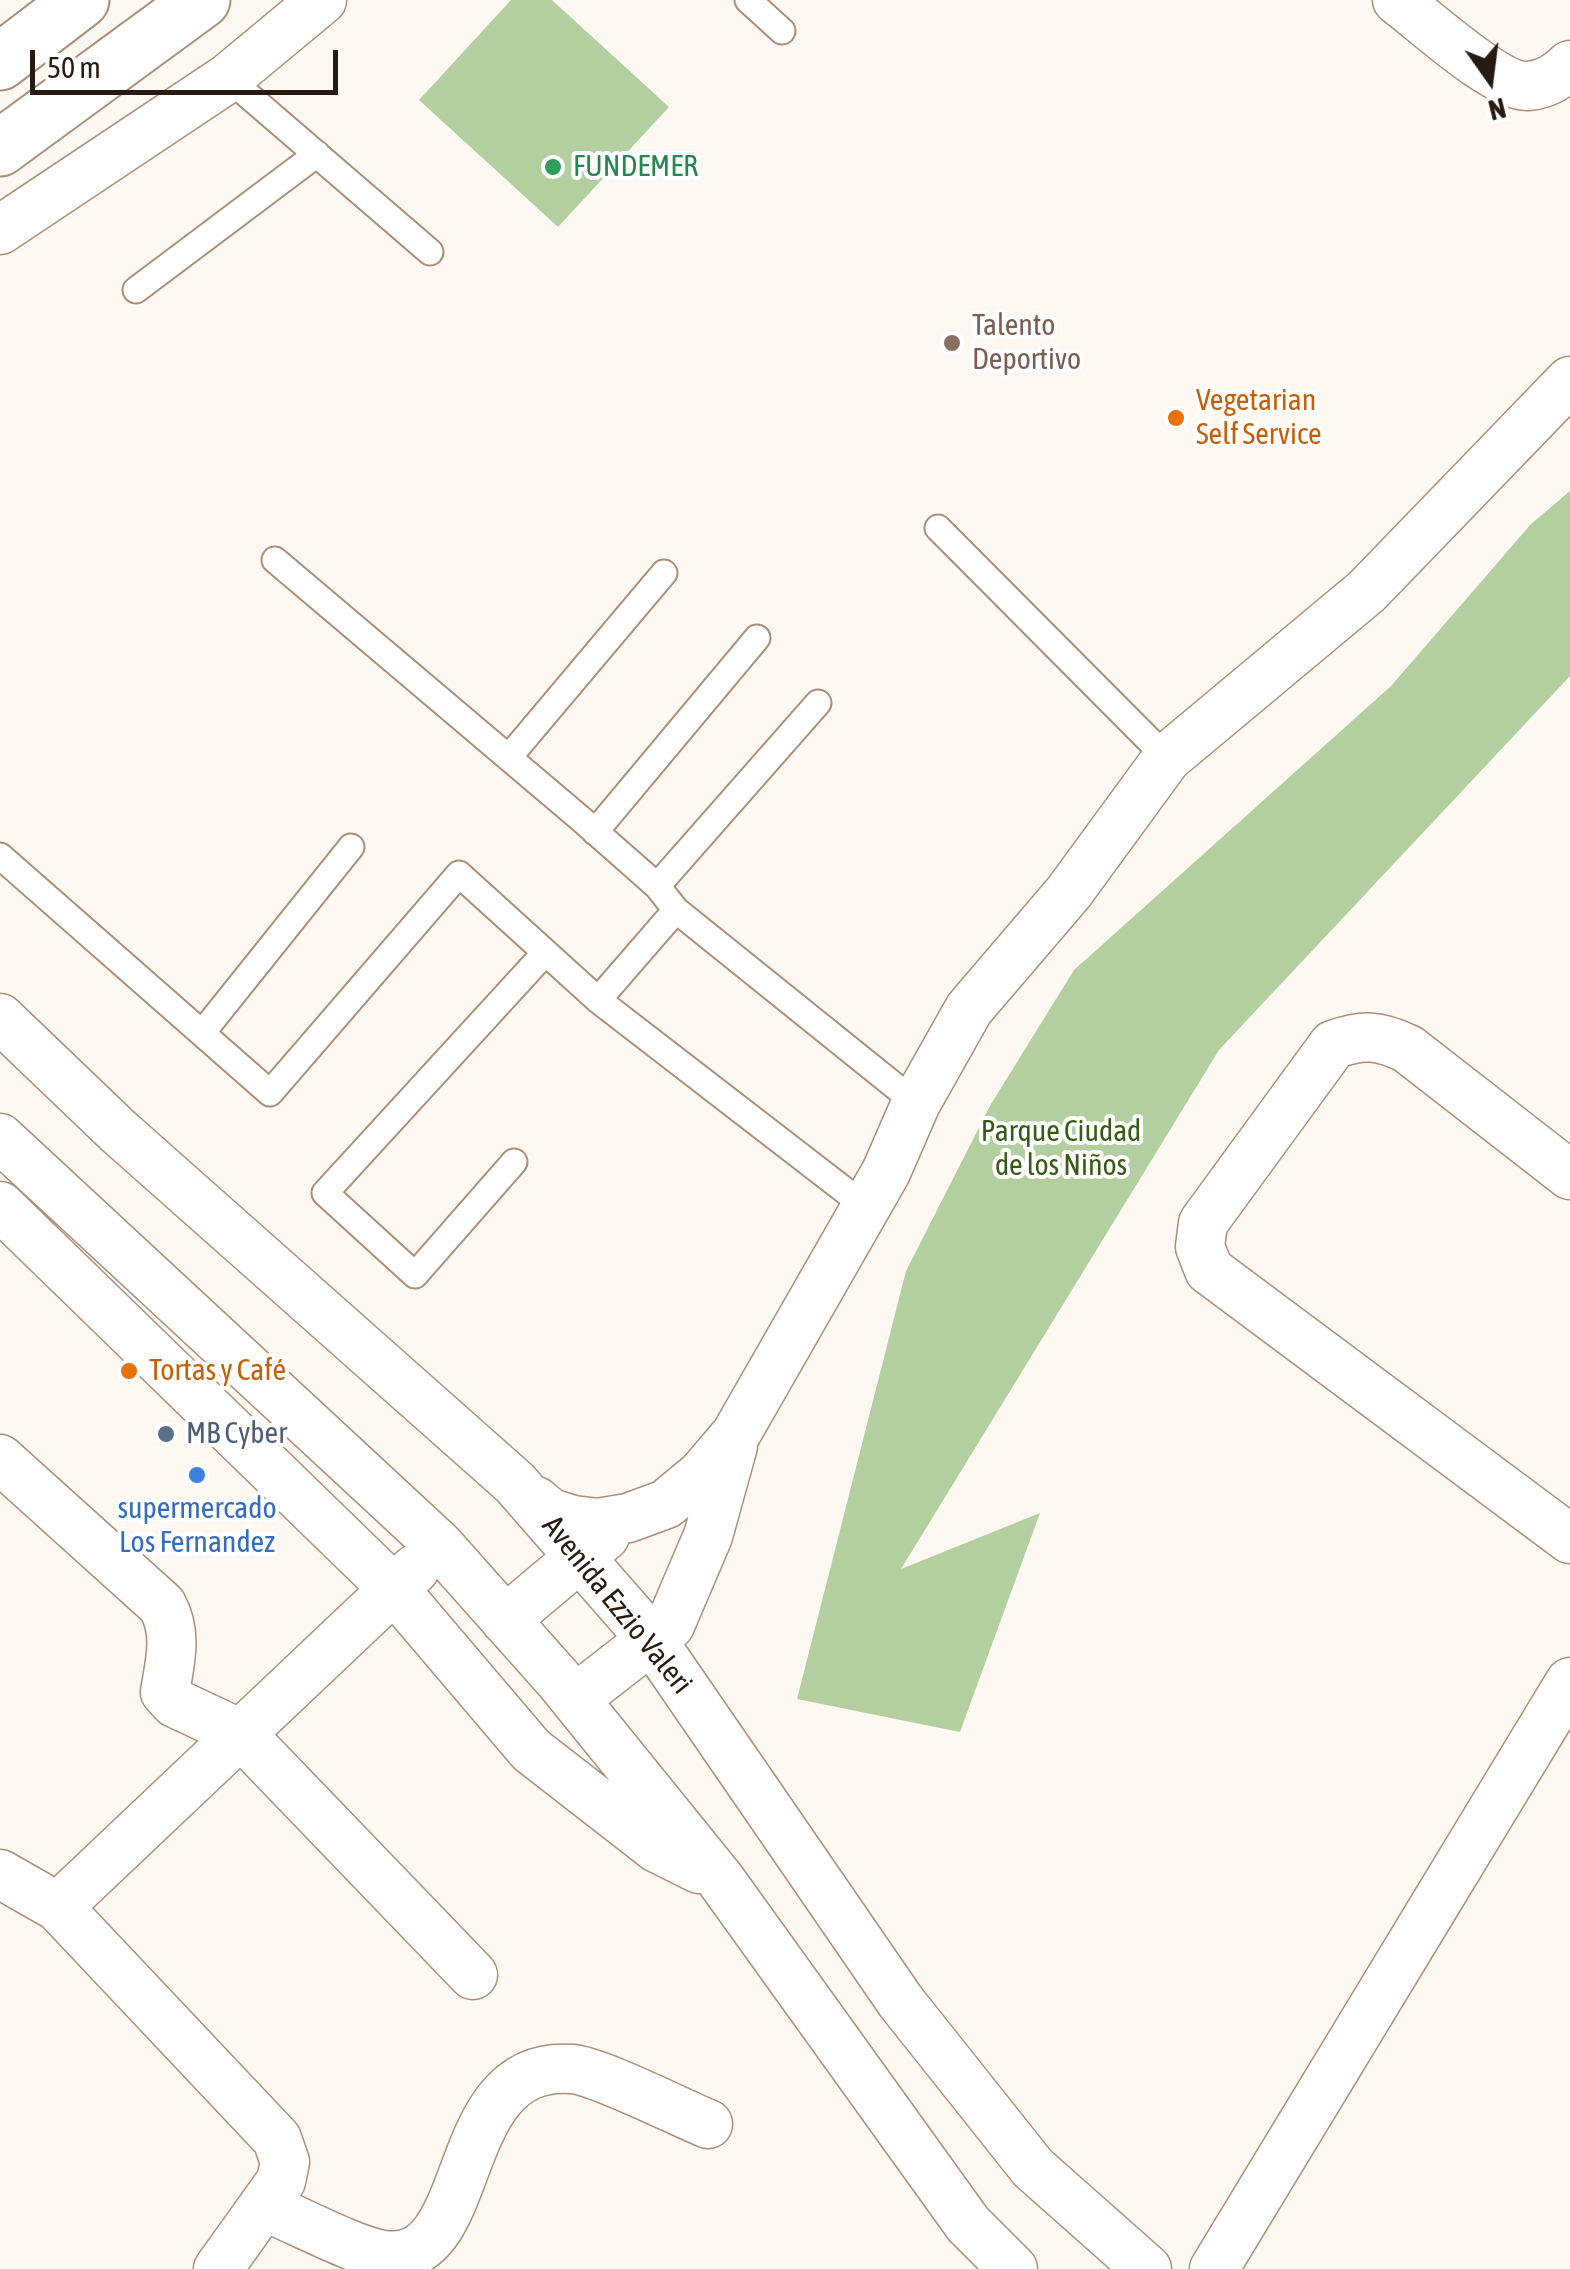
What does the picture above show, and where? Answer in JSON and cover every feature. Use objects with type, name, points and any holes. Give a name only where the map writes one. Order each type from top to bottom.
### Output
[{"type":"street","points":[[0,62],[80,0]]},
{"type":"street","points":[[0,148],[202,0]]},
{"type":"street","points":[[0,230],[228,78],[322,0]]},
{"type":"street","points":[[1397,0],[1500,78],[1526,86],[1559,76],[1570,65]]},
{"type":"street","points":[[505,1620],[628,1518],[684,1492],[736,1434],[886,1172],[916,1104],[969,1008],[1069,892],[1166,758],[1367,591],[1570,381]]},
{"type":"street","name":"Avenida Ezzio Valeri","points":[[0,1018],[132,1144],[515,1483],[652,1640],[926,2032],[1034,2168],[1147,2269]]},
{"type":"street","points":[[1570,1175],[1408,1049],[1386,1038],[1361,1035],[1333,1045],[1203,1222],[1200,1246],[1209,1270],[1570,1539]]},
{"type":"street","points":[[0,1138],[439,1545],[575,1700],[720,1879],[968,2224],[1013,2269]]},
{"type":"street","points":[[34,1243],[66,1202]]},
{"type":"street","points":[[0,1206],[394,1590],[531,1750],[656,1848],[720,1879]]},
{"type":"street","points":[[575,1700],[670,1625],[688,1592],[736,1434]]},
{"type":"street","points":[[0,1459],[162,1605],[170,1621],[171,1635],[165,1692],[175,1704],[241,1734],[472,1976]]},
{"type":"street","points":[[515,1483],[550,1514],[598,1523],[628,1518]]},
{"type":"street","points":[[58,1907],[439,1545]]},
{"type":"street","points":[[1214,2269],[1570,1682]]},
{"type":"street","points":[[0,1874],[58,1907],[277,2139],[285,2162],[281,2181],[218,2269]]},
{"type":"street","points":[[263,2206],[384,2255],[412,2252],[438,2231],[499,2094],[530,2071],[576,2069],[708,2124]]},
{"type":"lane","points":[[748,0],[782,31]]},
{"type":"lane","points":[[228,78],[430,252]]},
{"type":"lane","points":[[136,290],[317,154]]},
{"type":"lane","points":[[938,528],[1166,758]]},
{"type":"lane","points":[[274,560],[595,832],[657,886],[676,910],[916,1104]]},
{"type":"lane","points":[[508,757],[664,573]]},
{"type":"lane","points":[[595,832],[757,638]]},
{"type":"lane","points":[[657,886],[818,703]]},
{"type":"lane","points":[[202,1033],[351,847]]},
{"type":"lane","points":[[0,856],[270,1093],[458,874],[598,1000],[865,1206]]},
{"type":"lane","points":[[598,1000],[676,910]]},
{"type":"lane","points":[[514,1162],[415,1276],[325,1193],[544,954]]},
{"type":"green space","name":"FUNDEMER","points":[[511,0],[552,0],[669,107],[558,227],[419,100]]},
{"type":"green space","name":"Parque Ciudad de los Niños","points":[[1570,491],[1570,676],[1219,1050],[901,1569],[1040,1513],[960,1732],[797,1699],[906,1271],[991,1104],[1074,970],[1391,686],[1531,524]]},
{"type":"place","name":"FUNDEMER","points":[[553,167]]},
{"type":"place","name":"Talento Deportivo","points":[[952,343]]},
{"type":"place","name":"Vegetarian Self Service","points":[[1176,418]]},
{"type":"place","name":"Tortas y Café","points":[[129,1371]]},
{"type":"place","name":"MB Cyber","points":[[166,1434]]},
{"type":"place","name":"supermercado Los Fernandez","points":[[197,1475]]}]
